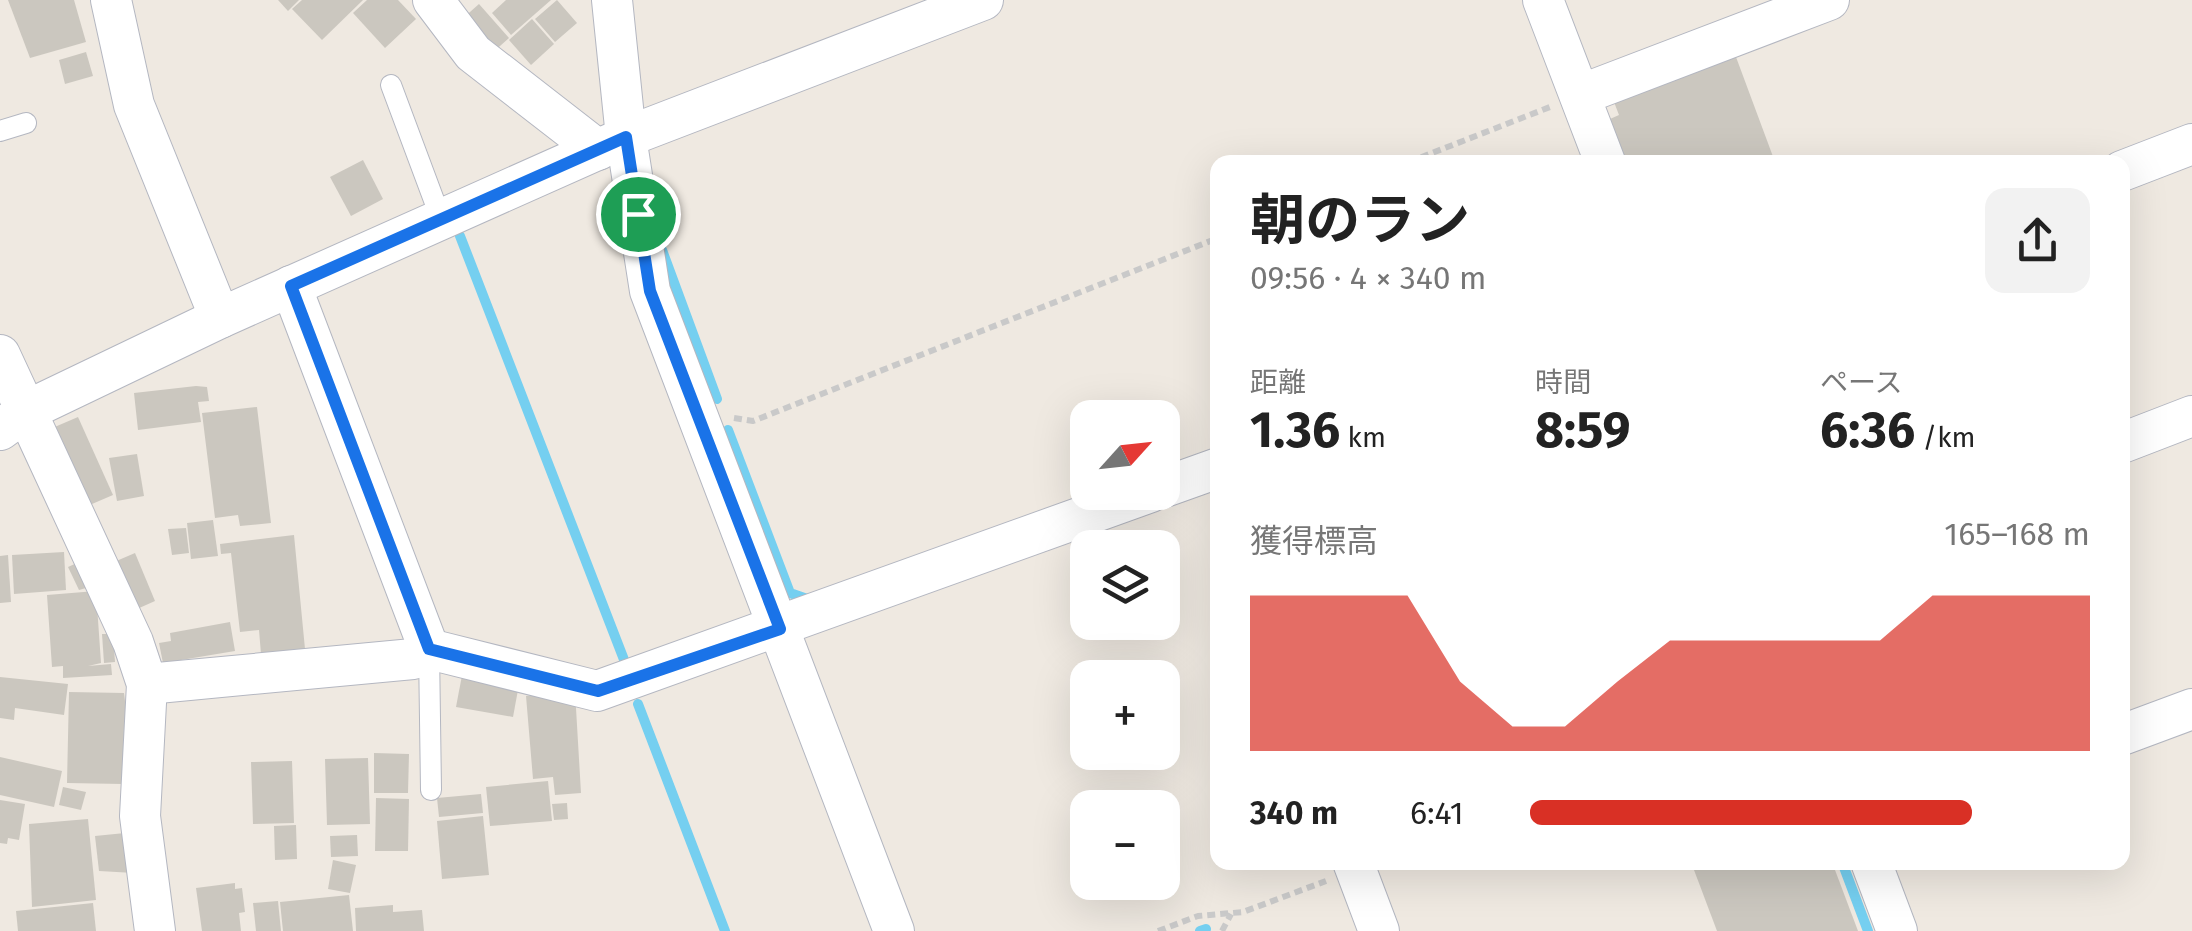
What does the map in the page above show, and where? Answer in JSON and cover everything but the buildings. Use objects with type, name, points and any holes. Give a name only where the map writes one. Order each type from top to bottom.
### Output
[{"type":"street","points":[[111,0],[134,105],[220,318]]},
{"type":"street","points":[[434,0],[473,54],[612,143]]},
{"type":"street","points":[[612,0],[612,143],[650,291],[894,931]]},
{"type":"street","points":[[13,420],[220,318],[612,143],[984,0]]},
{"type":"street","points":[[1543,0],[1602,155]]},
{"type":"street","points":[[1580,96],[1829,0]]},
{"type":"street","points":[[2130,168],[2192,144]]},
{"type":"street","points":[[291,286],[429,649]]},
{"type":"street","points":[[0,355],[13,420],[148,684],[140,816],[155,931]]},
{"type":"street","points":[[2130,440],[2192,416]]},
{"type":"street","points":[[1180,486],[1210,483]]},
{"type":"street","points":[[148,684],[413,660],[429,649],[598,691],[780,629],[1102,510]]},
{"type":"street","points":[[2130,732],[2192,708]]},
{"type":"street","points":[[1356,870],[1379,931]]},
{"type":"street","points":[[1874,870],[1897,931]]},
{"type":"lane","points":[[391,85],[441,219]]},
{"type":"lane","points":[[0,131],[26,123]]},
{"type":"lane","points":[[429,649],[431,790]]},
{"type":"path","points":[[1427,155],[1580,96]]},
{"type":"path","points":[[695,414],[753,420],[1210,241]]},
{"type":"path","points":[[1158,931],[1198,916],[1232,913],[1344,870]]},
{"type":"path","points":[[1222,931],[1232,913]]},
{"type":"waterway","points":[[460,236],[628,670]]},
{"type":"waterway","points":[[662,250],[717,399]]},
{"type":"waterway","points":[[728,430],[790,593],[813,601]]},
{"type":"waterway","points":[[638,704],[725,931]]},
{"type":"waterway","points":[[1845,870],[1868,931]]},
{"type":"waterway","points":[[1200,931],[1206,929]]},
{"type":"route","points":[[626,137],[638,214],[650,291],[780,629],[598,691],[429,649],[291,286],[626,137]]}]
